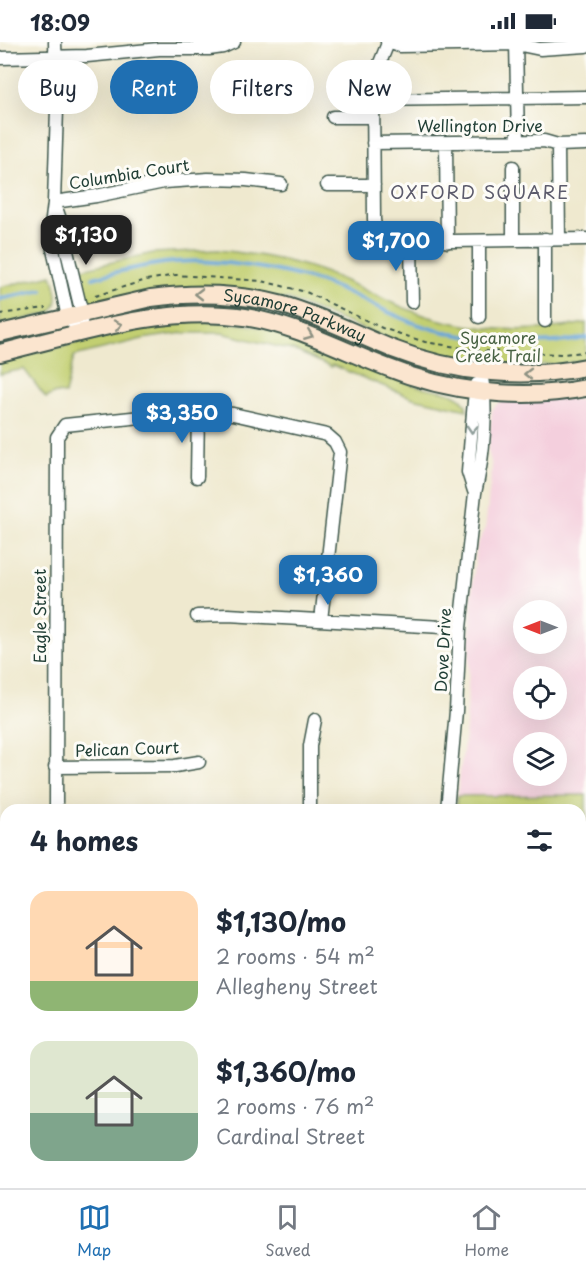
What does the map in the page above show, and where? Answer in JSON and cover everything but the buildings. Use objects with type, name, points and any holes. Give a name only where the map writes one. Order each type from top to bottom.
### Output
[{"type":"main road","name":"Sycamore Parkway","points":[[0,333],[141,300],[174,295],[238,296],[297,309],[416,357],[481,372],[547,374],[586,367]]},
{"type":"main road","name":"Sycamore Parkway","points":[[0,353],[134,322],[180,314],[226,315],[247,317],[288,327],[407,375],[437,384],[480,391],[536,393],[586,388]]},
{"type":"street","points":[[55,42],[57,108],[54,202],[62,225],[75,315],[80,334]]},
{"type":"street","points":[[0,58],[56,58],[159,49],[209,49],[233,43]]},
{"type":"street","points":[[381,60],[388,43],[400,46],[518,43],[540,49],[586,46]]},
{"type":"street","points":[[518,43],[518,141]]},
{"type":"street","points":[[412,99],[586,97]]},
{"type":"street","points":[[333,117],[373,117],[375,228],[380,239],[389,242],[586,239]]},
{"type":"street","name":"Wellington Drive","points":[[374,144],[518,141],[544,141],[558,145],[586,144]]},
{"type":"street","points":[[446,142],[447,242]]},
{"type":"street","points":[[558,145],[559,239]]},
{"type":"street","points":[[513,167],[513,240]]},
{"type":"street","name":"Columbia Court","points":[[54,202],[164,182],[208,179],[281,184]]},
{"type":"street","points":[[327,185],[374,184]]},
{"type":"street","points":[[545,239],[545,321]]},
{"type":"street","points":[[479,241],[479,317]]},
{"type":"street","points":[[411,242],[412,302]]},
{"type":"street","name":"Dove Drive","points":[[448,804],[456,711],[460,628],[475,493],[468,472],[481,372]]},
{"type":"street","points":[[197,477],[198,411],[233,414],[327,435],[335,442],[340,452],[321,620]]},
{"type":"street","name":"Eagle Street","points":[[56,804],[57,437],[65,425],[198,411]]},
{"type":"street","points":[[197,616],[228,615],[460,628]]},
{"type":"street","points":[[310,804],[310,746],[315,720]]},
{"type":"street","name":"Pelican Court","points":[[55,767],[175,766],[199,762]]},
{"type":"shaded area","points":[[565,398],[586,401],[586,795],[457,796],[466,727],[473,579],[477,545],[485,530],[492,466],[488,450],[492,410],[504,400]]},
{"type":"green space","name":"Sycamore Creek Trail","points":[[218,250],[244,253],[309,267],[416,312],[449,322],[483,328],[517,330],[586,323],[586,360],[560,364],[498,366],[418,350],[287,299],[96,303],[87,298],[80,286],[77,270],[153,253]]},
{"type":"green space","points":[[52,275],[57,300],[50,313],[0,325],[0,287]]},
{"type":"green space","points":[[199,321],[254,326],[285,334],[400,380],[454,394],[465,403],[467,410],[413,398],[332,365],[331,367],[296,351],[222,333],[183,333],[142,339],[74,356],[65,394],[55,393],[46,398],[24,369],[0,374],[0,360],[155,325]]},
{"type":"green space","points":[[586,795],[586,804],[456,804],[457,796]]},
{"type":"waterway","points":[[93,278],[164,263],[202,261],[242,265],[318,281],[414,323],[454,334],[523,342],[586,338]]},
{"type":"waterway","points":[[0,299],[42,290]]},
{"type":"district","name":"OXFORD SQUARE","points":[[480,193]]}]
